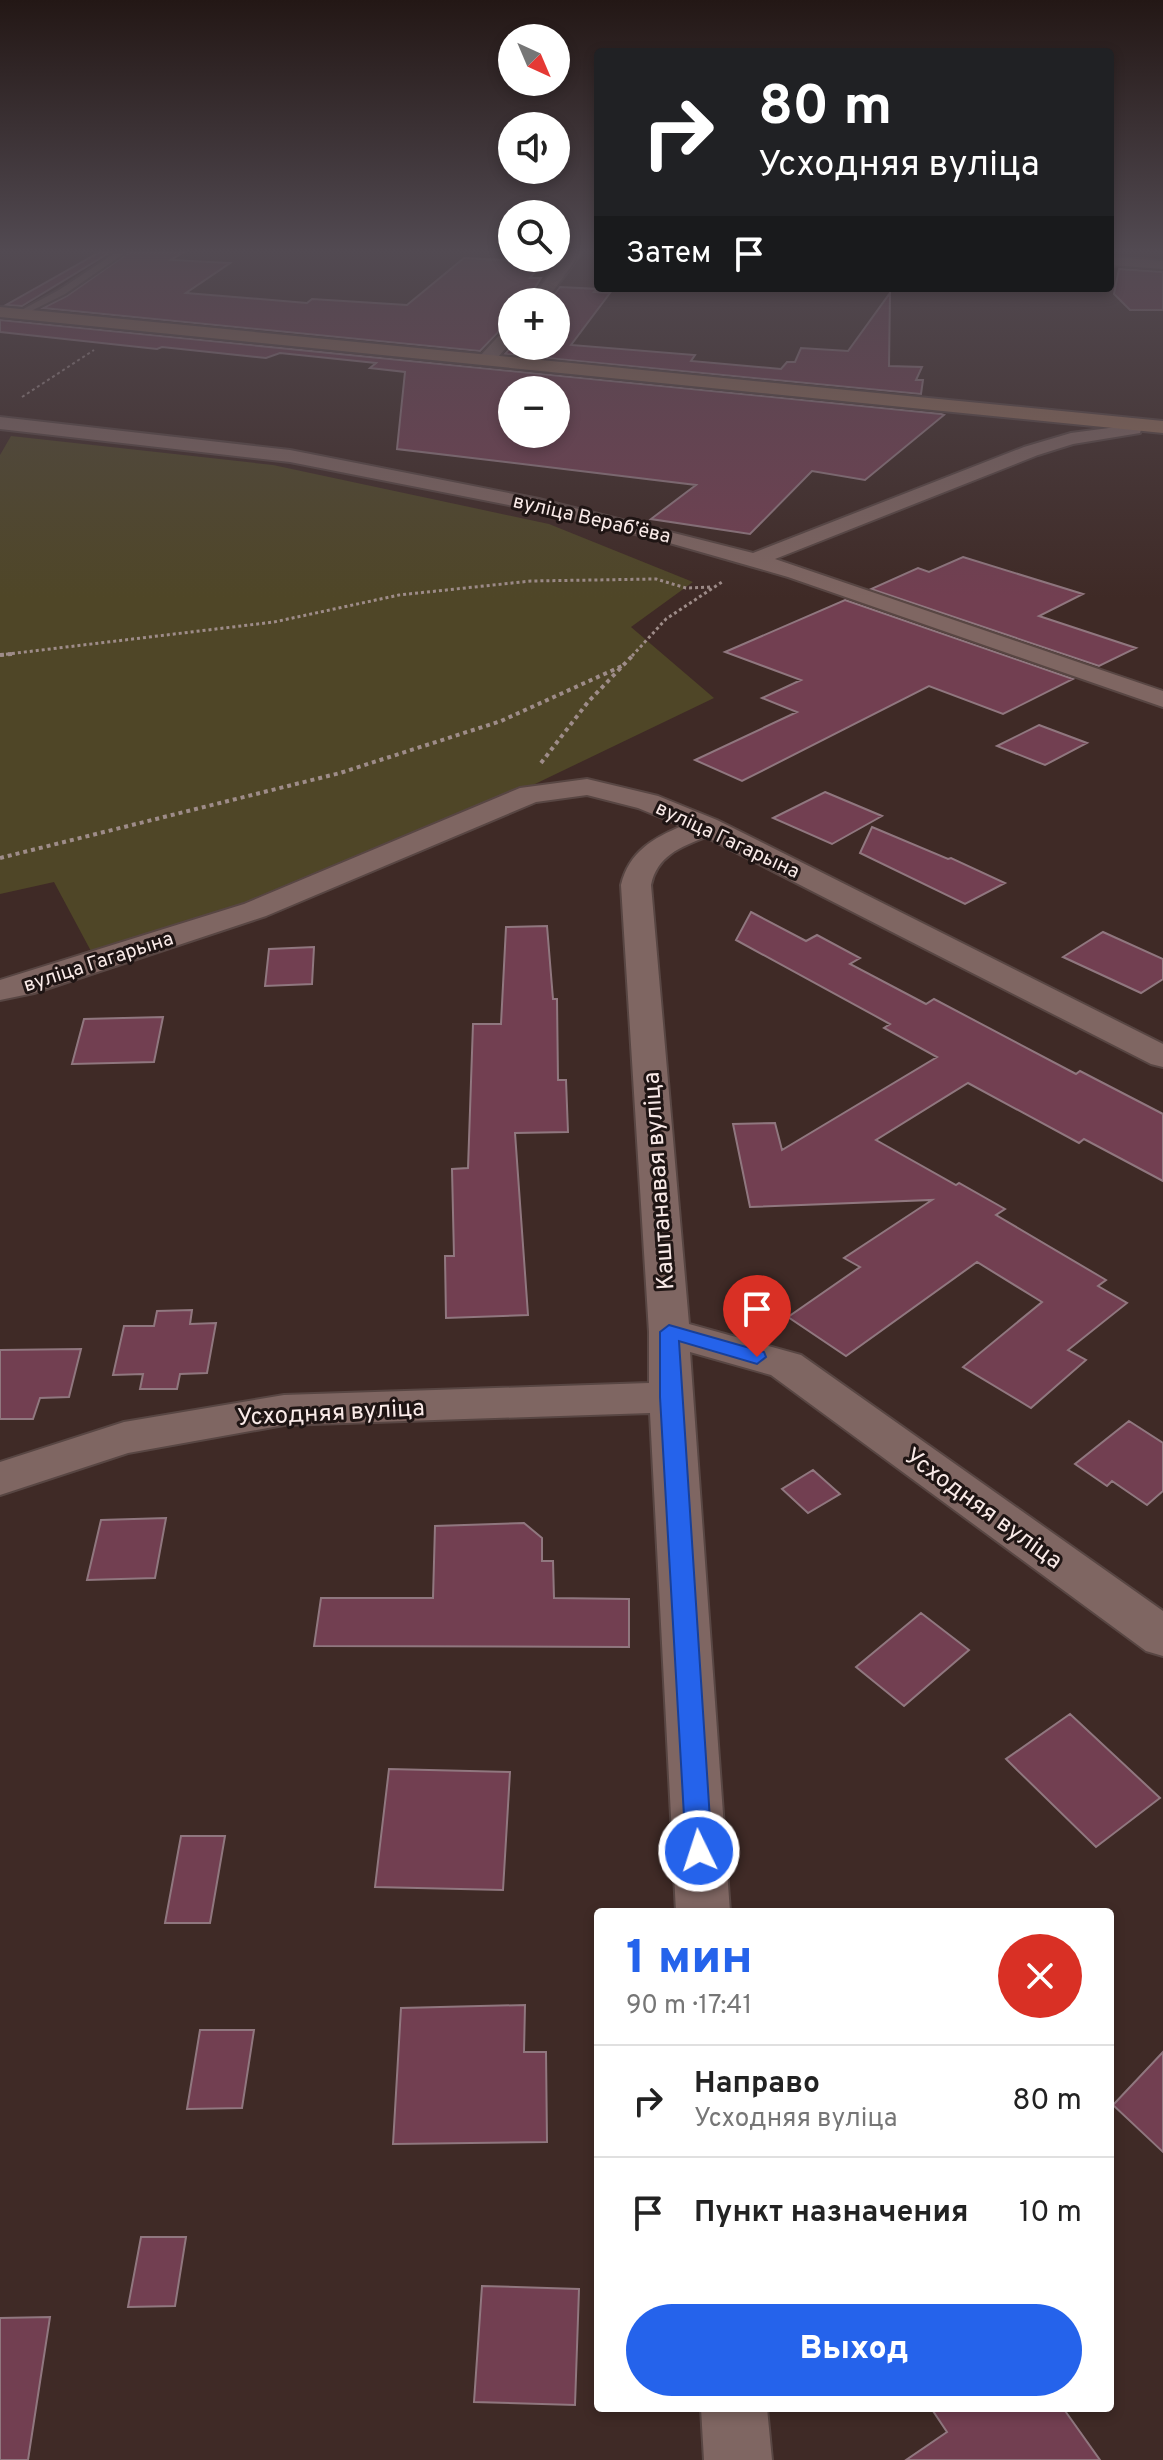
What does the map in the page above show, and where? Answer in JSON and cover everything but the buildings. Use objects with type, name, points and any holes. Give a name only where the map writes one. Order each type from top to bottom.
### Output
[{"type":"street","points":[[565,368],[1163,427]]},
{"type":"street","name":"вуліца Верабʼёва","points":[[0,423],[290,456],[539,505],[754,560],[1163,699]]},
{"type":"street","points":[[754,560],[1031,451],[1071,439],[1126,431],[1133,429],[1134,424]]},
{"type":"street","name":"вуліца Гагарына","points":[[0,990],[23,986],[255,910],[530,794],[587,787],[648,802],[707,826],[1163,1057]]},
{"type":"street","name":"Каштанавая вуліца","points":[[703,1908],[670,1397],[669,1332],[636,885],[638,870],[646,858],[665,845],[707,826]]},
{"type":"street","name":"Усходняя вуліца","points":[[669,1332],[786,1365],[1163,1637]]},
{"type":"street","name":"Усходняя вуліца","points":[[0,1479],[124,1438],[284,1410],[670,1397]]},
{"type":"street","points":[[734,2412],[738,2460]]},
{"type":"path","points":[[21,398],[67,368]]},
{"type":"path","points":[[587,787],[539,766],[588,702],[666,619],[754,560]]},
{"type":"path","points":[[0,655],[274,622],[399,595],[531,581],[656,579],[686,588],[713,587]]},
{"type":"path","points":[[0,858],[340,773],[501,721],[622,666]]},
{"type":"shaded area","points":[[11,436],[273,465],[549,524],[693,582],[631,627],[714,698],[535,784],[250,903],[92,953],[54,882],[0,894],[0,455]]},
{"type":"route","points":[[699,1851],[670,1397],[669,1332],[757,1357]]}]
